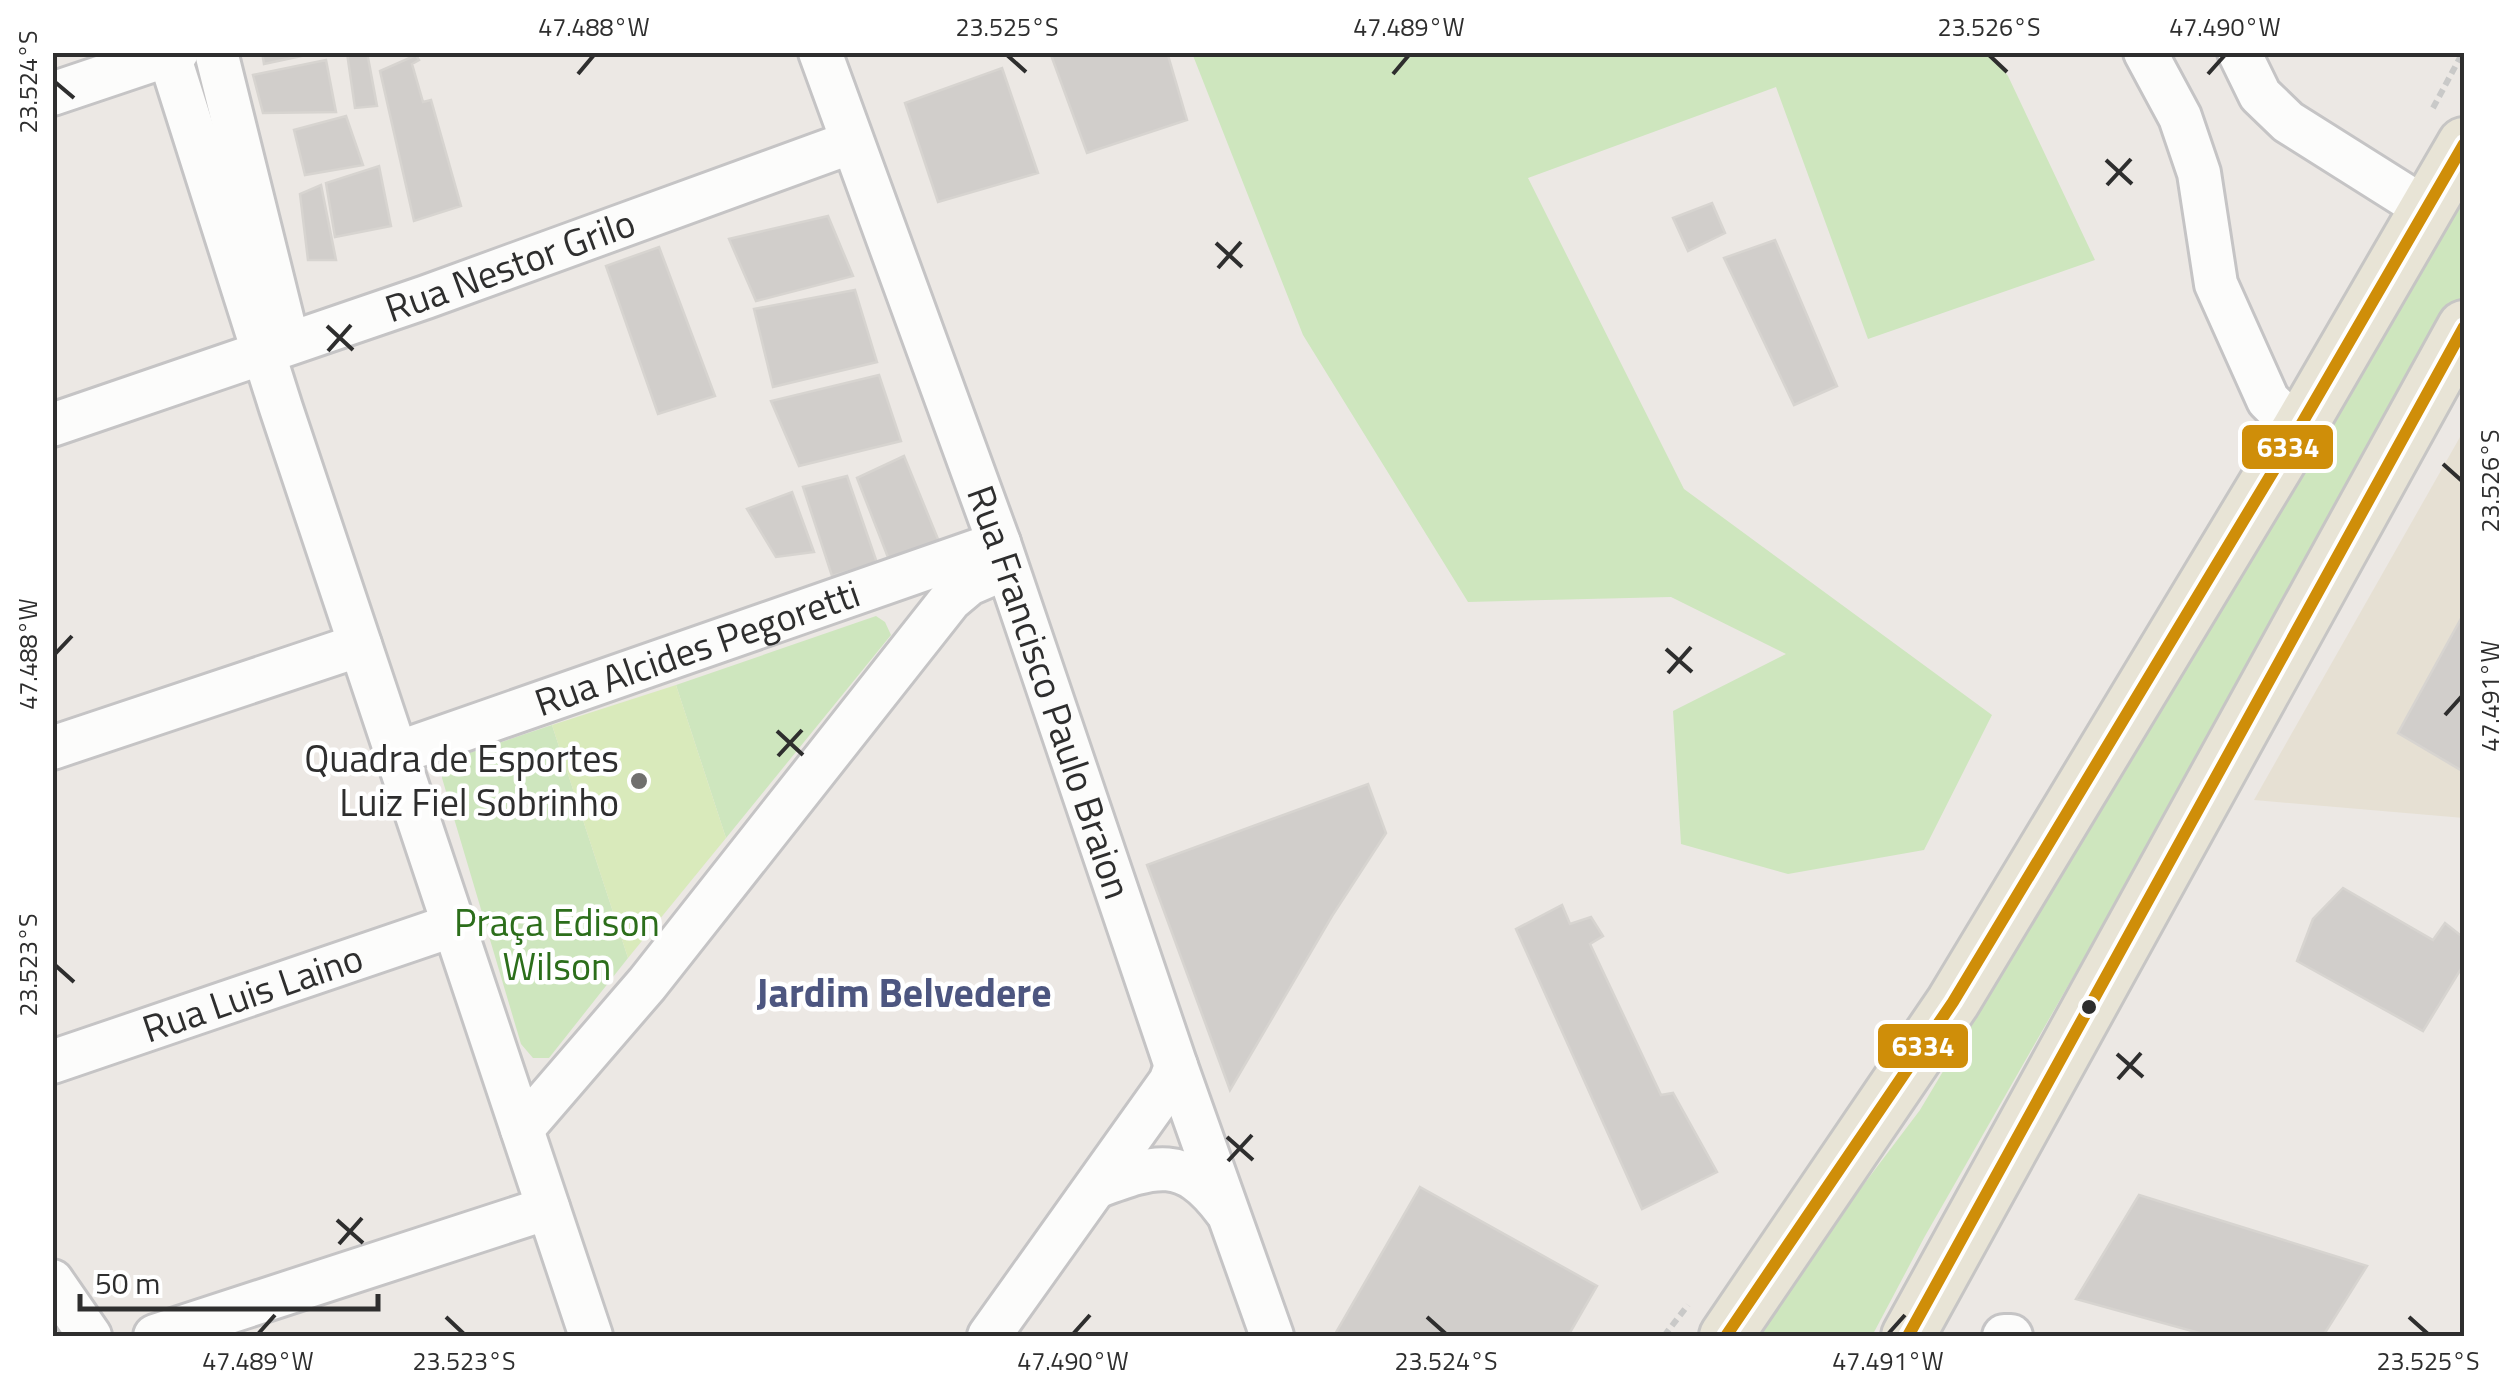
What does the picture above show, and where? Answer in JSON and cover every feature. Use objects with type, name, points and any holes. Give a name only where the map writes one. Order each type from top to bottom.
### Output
[{"type":"main road","points":[[1726,1336],[1954,1002],[2298,430],[2464,144]]},
{"type":"main road","points":[[1908,1336],[2464,327]]},
{"type":"street","points":[[216,52],[277,350],[281,408],[591,1336]]},
{"type":"street","name":"Rua Francisco Paulo Braion","points":[[820,52],[1002,555],[1272,1336]]},
{"type":"street","points":[[2145,52],[2180,117],[2199,173],[2216,284],[2268,400],[2298,430]]},
{"type":"street","points":[[2239,52],[2260,95],[2288,122],[2426,209]]},
{"type":"street","points":[[52,94],[171,53],[277,350]]},
{"type":"street","name":"Rua Nestor Grilo","points":[[52,425],[277,350],[852,142]]},
{"type":"street","points":[[522,1130],[646,984],[950,600],[1002,555]]},
{"type":"street","name":"Rua Alcides Pegoretti","points":[[397,754],[1002,555]]},
{"type":"street","points":[[52,748],[360,644]]},
{"type":"street","name":"Rua Luis Laino","points":[[52,1062],[454,925]]},
{"type":"street","points":[[989,1336],[1170,1082],[1176,1066]]},
{"type":"street","points":[[1096,1186],[1140,1171],[1168,1170],[1192,1175],[1209,1188],[1233,1220]]},
{"type":"street","points":[[155,1336],[548,1208]]},
{"type":"street","points":[[52,1280],[90,1336]]},
{"type":"shaded area","points":[[2464,430],[2464,818],[2254,800]]},
{"type":"green space","points":[[1192,53],[1991,53],[2008,76],[2095,260],[1868,339],[1776,87],[1528,178],[1684,489],[1992,715],[1924,850],[1788,874],[1681,844],[1673,711],[1786,654],[1671,597],[1468,602],[1303,335]]},
{"type":"green space","points":[[2464,198],[2464,293],[1925,1236],[1872,1336],[1760,1336],[1830,1229],[1920,1110]]},
{"type":"green space","points":[[876,616],[885,622],[891,635],[726,838],[676,685]]},
{"type":"green space","name":"Quadra de Esportes Luiz Fiel Sobrinho","points":[[676,685],[726,838],[628,958],[552,725]]},
{"type":"green space","name":"Praça Edison Wilson","points":[[552,725],[628,958],[549,1058],[533,1058],[521,1044],[442,778],[443,768],[457,757]]},
{"type":"building","points":[[262,52],[320,52],[264,64]]},
{"type":"building","points":[[367,52],[377,106],[355,108],[347,53]]},
{"type":"building","points":[[1167,52],[1187,120],[1087,153],[1051,55]]},
{"type":"building","points":[[416,55],[419,60],[412,64],[423,102],[431,100],[461,206],[414,221],[380,71]]},
{"type":"building","points":[[326,60],[336,112],[263,113],[253,75]]},
{"type":"building","points":[[1002,68],[1038,173],[938,202],[905,103]]},
{"type":"building","points":[[346,116],[363,165],[305,175],[294,130]]},
{"type":"building","points":[[379,166],[391,226],[335,237],[326,183]]},
{"type":"building","points":[[321,185],[336,260],[308,260],[300,194]]},
{"type":"building","points":[[1712,203],[1725,233],[1688,251],[1673,218]]},
{"type":"building","points":[[828,216],[853,276],[756,301],[729,239]]},
{"type":"building","points":[[1775,240],[1837,386],[1794,405],[1724,258]]},
{"type":"building","points":[[659,247],[715,396],[658,414],[606,266]]},
{"type":"building","points":[[855,290],[877,362],[773,387],[754,309]]},
{"type":"building","points":[[879,375],[901,441],[799,466],[771,401]]},
{"type":"building","points":[[904,456],[942,549],[891,565],[857,478]]},
{"type":"building","points":[[847,476],[877,563],[832,576],[803,487]]},
{"type":"building","points":[[792,492],[814,552],[776,557],[747,509]]},
{"type":"building","points":[[2464,613],[2464,772],[2398,733]]},
{"type":"building","points":[[1368,784],[1386,833],[1332,916],[1230,1090],[1147,865]]},
{"type":"building","points":[[2343,888],[2433,940],[2445,923],[2464,938],[2464,964],[2423,1031],[2297,961],[2313,919]]},
{"type":"building","points":[[1562,905],[1570,924],[1591,917],[1603,936],[1590,944],[1661,1095],[1673,1093],[1717,1172],[1642,1209],[1516,929]]},
{"type":"building","points":[[1420,1187],[1597,1286],[1568,1336],[1334,1336]]},
{"type":"building","points":[[2139,1195],[2367,1266],[2323,1336],[2210,1336],[2076,1299]]},
{"type":"transit line","name":"6334","points":[[1726,1336],[1953,1002],[2298,430],[2464,144]]},
{"type":"transit line","name":"6334","points":[[1908,1336],[2464,327]]},
{"type":"place","name":"Quadra de Esportes Luiz Fiel Sobrinho","points":[[639,781]]},
{"type":"district","name":"Jardim Belvedere","points":[[904,993]]}]
